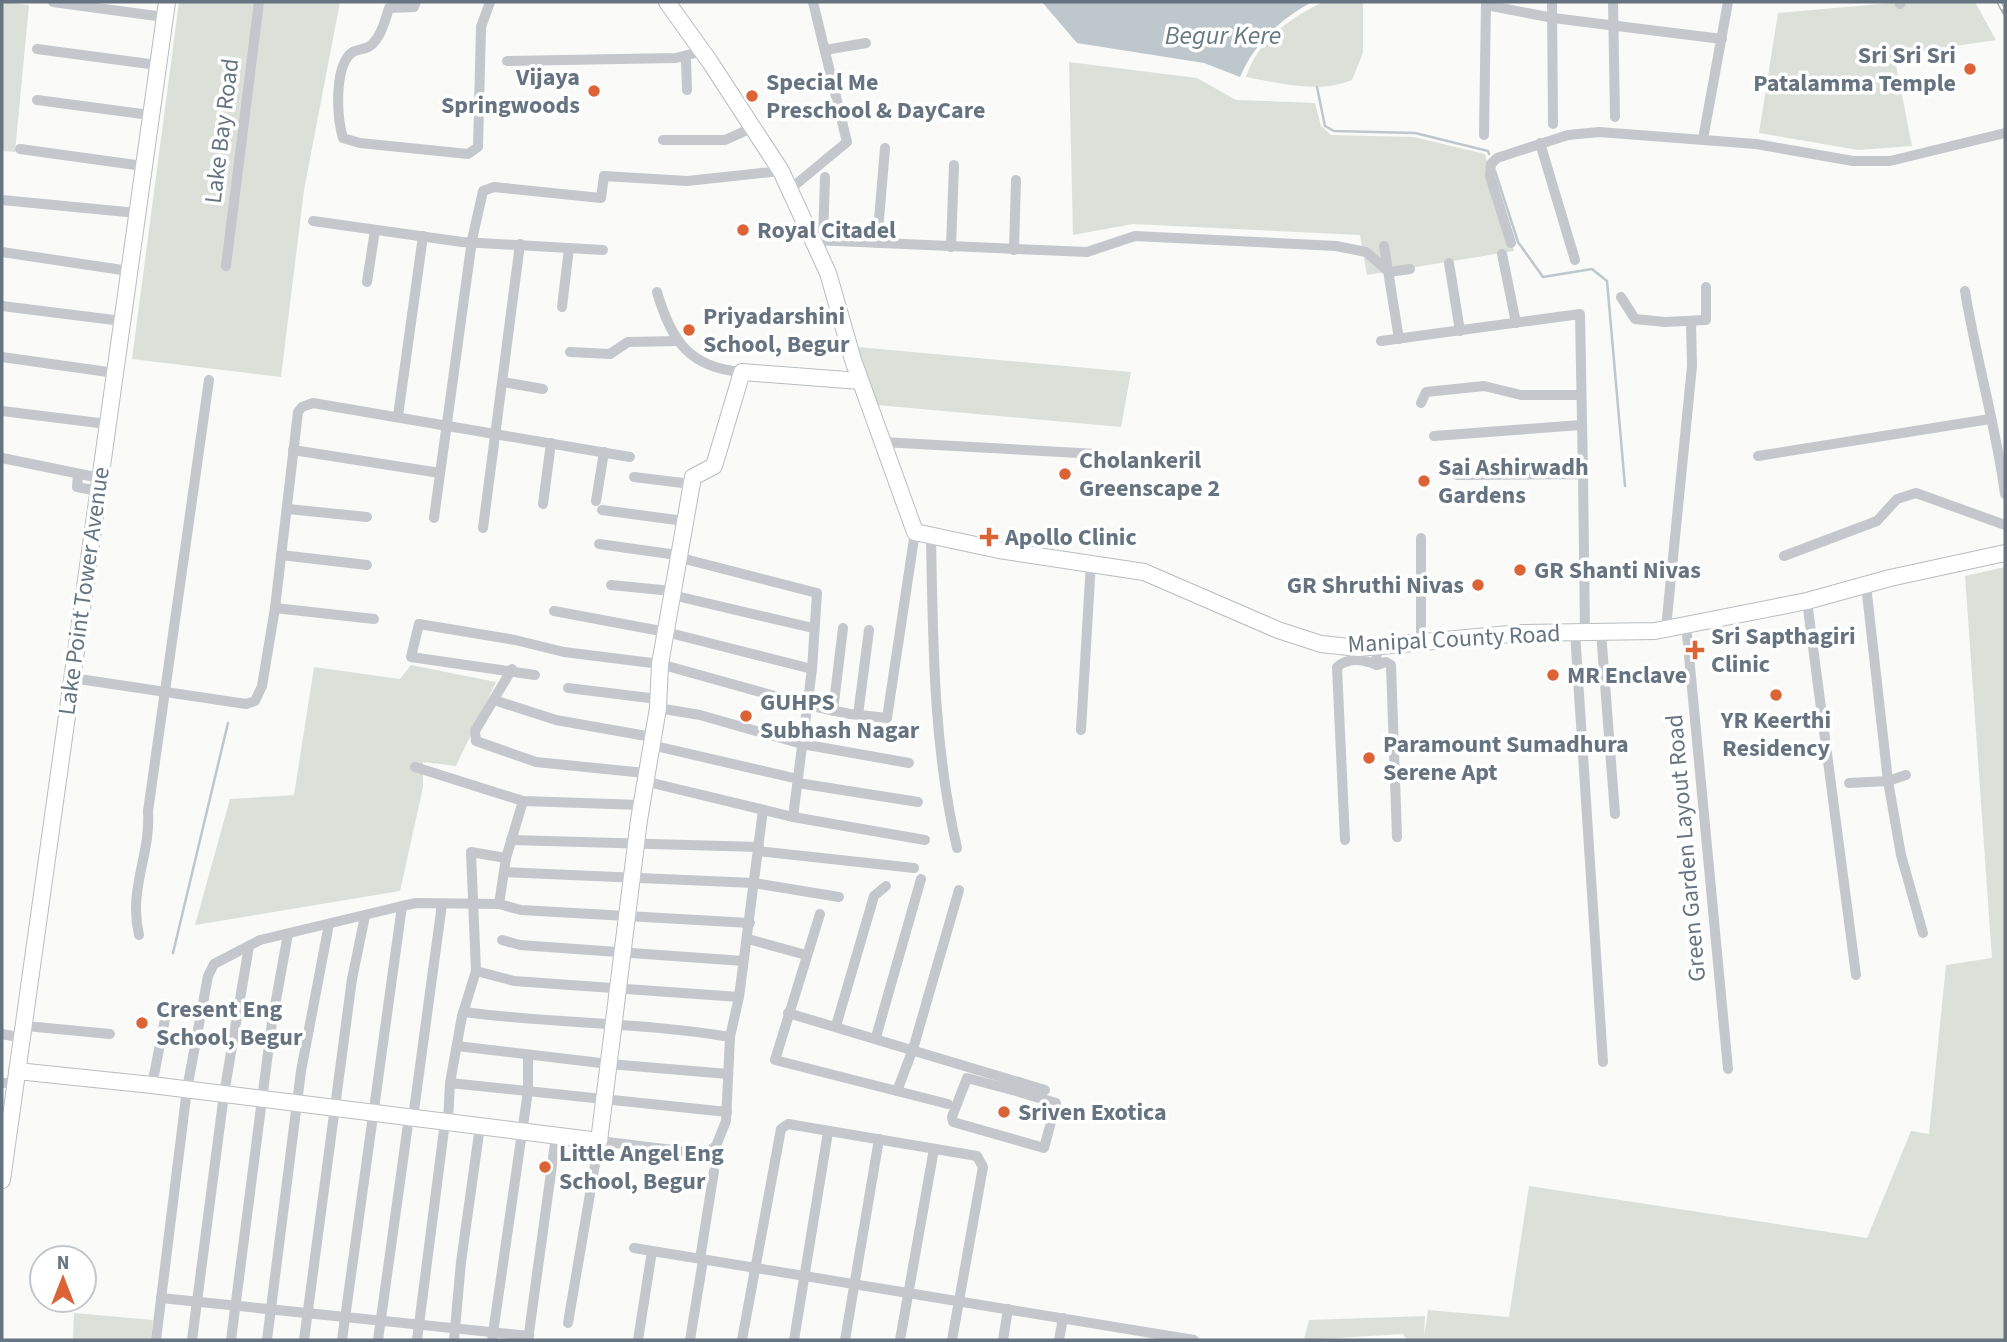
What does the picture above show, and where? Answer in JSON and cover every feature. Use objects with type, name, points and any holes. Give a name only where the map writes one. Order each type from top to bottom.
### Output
[{"type":"street","points":[[53,2],[166,10]]},
{"type":"street","name":"Lake Bay Road","points":[[226,266],[259,2]]},
{"type":"street","points":[[416,2],[414,6],[389,8],[377,37],[369,47],[352,52],[345,63],[338,111],[343,138],[360,143],[468,154],[478,147],[481,27],[490,2]]},
{"type":"street","points":[[667,2],[781,171],[818,240],[860,381],[882,442],[923,534],[944,792],[957,848]]},
{"type":"street","points":[[789,190],[847,142],[813,2]]},
{"type":"street","points":[[1552,2],[1553,124]]},
{"type":"street","points":[[1613,2],[1615,117]]},
{"type":"street","points":[[1703,139],[1728,2]]},
{"type":"street","points":[[1484,135],[1486,4],[1553,18],[1722,38]]},
{"type":"street","name":"Lake Point Tower Avenue","points":[[2,1180],[12,1079],[24,1032],[166,10]]},
{"type":"street","points":[[825,50],[866,43]]},
{"type":"street","points":[[37,49],[157,65]]},
{"type":"street","points":[[506,61],[681,59],[705,55]]},
{"type":"street","points":[[681,59],[687,90]]},
{"type":"street","points":[[37,100],[150,115]]},
{"type":"street","points":[[663,140],[725,140],[752,128]]},
{"type":"street","points":[[1511,243],[1490,176],[1490,164],[1497,158],[1585,132],[1756,144],[1853,161],[1890,161],[2005,133]]},
{"type":"street","points":[[1540,144],[1575,260]]},
{"type":"street","points":[[877,243],[885,148]]},
{"type":"street","points":[[20,149],[144,166]]},
{"type":"street","points":[[951,247],[954,165]]},
{"type":"street","points":[[434,518],[472,240],[483,191],[494,187],[601,198],[604,176],[687,181],[781,171]]},
{"type":"street","points":[[818,240],[825,177]]},
{"type":"street","points":[[1014,250],[1016,180]]},
{"type":"street","points":[[2,200],[137,213]]},
{"type":"street","points":[[313,221],[424,236],[603,250]]},
{"type":"street","points":[[368,282],[375,230]]},
{"type":"street","points":[[398,416],[424,236]]},
{"type":"street","points":[[818,240],[1087,252],[1135,236],[1336,246],[1366,252],[1389,272],[1410,269]]},
{"type":"street","points":[[483,528],[520,244]]},
{"type":"street","points":[[1384,246],[1399,339]]},
{"type":"street","points":[[562,307],[569,248]]},
{"type":"street","points":[[2,252],[129,271]]},
{"type":"street","points":[[1502,254],[1516,323]]},
{"type":"street","points":[[1449,264],[1460,331]]},
{"type":"street","points":[[1621,297],[1635,319],[1706,320],[1706,286]]},
{"type":"street","points":[[1965,291],[1976,361],[2005,494]]},
{"type":"street","points":[[657,292],[677,341],[698,361],[718,370],[860,381]]},
{"type":"street","points":[[2,306],[122,321]]},
{"type":"street","points":[[1381,341],[1580,314],[1587,632],[1603,1062]]},
{"type":"street","points":[[1666,628],[1692,366],[1690,321]]},
{"type":"street","points":[[570,352],[610,354],[628,342],[677,341]]},
{"type":"street","points":[[2,357],[115,373]]},
{"type":"street","points":[[568,1323],[599,1141],[641,805],[658,704],[660,664],[677,556],[692,477],[714,466],[742,372]]},
{"type":"street","points":[[139,935],[134,894],[149,827],[148,811],[209,380]]},
{"type":"street","points":[[503,382],[543,389]]},
{"type":"street","points":[[1421,402],[1426,392],[1484,386],[1521,395],[1581,395]]},
{"type":"street","points":[[72,678],[246,704],[255,701],[262,686],[275,608],[298,412],[302,407],[313,403],[630,457]]},
{"type":"street","points":[[2,411],[107,424]]},
{"type":"street","points":[[1758,456],[1990,419]]},
{"type":"street","points":[[1434,436],[1581,425]]},
{"type":"street","points":[[1994,434],[2005,430]]},
{"type":"street","points":[[882,442],[1097,454]]},
{"type":"street","points":[[543,504],[551,443]]},
{"type":"street","points":[[293,450],[440,473]]},
{"type":"street","points":[[604,452],[599,505],[684,521]]},
{"type":"street","points":[[2,458],[78,475],[99,485]]},
{"type":"street","points":[[1457,475],[1583,474]]},
{"type":"street","points":[[634,477],[691,484]]},
{"type":"street","points":[[1784,556],[1877,521],[1897,499],[1916,493],[1935,497],[2005,524]]},
{"type":"street","points":[[288,509],[367,517]]},
{"type":"street","points":[[535,675],[512,669],[411,657],[419,624],[564,652],[660,664],[807,705],[887,718],[923,534]]},
{"type":"street","name":"Manipal County Road","points":[[923,534],[999,550],[1144,572],[1278,630],[1321,644],[1376,648],[1520,633],[1666,628],[1807,601],[2005,553]]},
{"type":"street","points":[[1421,538],[1421,643]]},
{"type":"street","points":[[599,544],[677,556],[817,593],[812,669],[793,817]]},
{"type":"street","points":[[281,555],[367,565]]},
{"type":"street","points":[[1081,730],[1091,562]]},
{"type":"street","points":[[611,584],[672,593],[813,628]]},
{"type":"street","points":[[1867,585],[1888,781],[1901,855],[1923,933]]},
{"type":"street","points":[[1807,601],[1856,975]]},
{"type":"street","points":[[275,608],[374,619]]},
{"type":"street","points":[[554,611],[666,632],[812,669]]},
{"type":"street","name":"Green Garden Layout Road","points":[[1686,624],[1728,1069]]},
{"type":"street","points":[[833,711],[843,628]]},
{"type":"street","points":[[858,715],[869,630]]},
{"type":"street","points":[[1587,632],[1615,814]]},
{"type":"street","points":[[1376,648],[1377,665]]},
{"type":"street","points":[[1345,840],[1337,667],[1345,660],[1364,660],[1377,665],[1386,662],[1391,665],[1396,837]]},
{"type":"street","points":[[512,669],[475,731],[476,741],[536,762],[645,777],[793,817],[925,841]]},
{"type":"street","points":[[568,688],[658,704],[802,744],[909,763]]},
{"type":"street","points":[[494,700],[556,720],[652,741],[798,781],[918,802]]},
{"type":"street","points":[[415,767],[523,801],[641,805]]},
{"type":"street","points":[[1849,783],[1888,781],[1906,775]]},
{"type":"street","points":[[499,904],[506,858],[523,801]]},
{"type":"street","points":[[12,1079],[152,1085],[706,1154],[716,1146],[727,1112],[730,1037],[748,939],[763,810]]},
{"type":"street","points":[[511,840],[759,849],[914,868]]},
{"type":"street","points":[[417,1340],[450,1083],[464,1012],[476,971],[471,852],[506,858]]},
{"type":"street","points":[[504,872],[754,883],[839,897]]},
{"type":"street","points":[[876,1037],[921,879]]},
{"type":"street","points":[[836,1027],[874,895],[886,886]]},
{"type":"street","points":[[897,1091],[913,1049],[959,890]]},
{"type":"street","points":[[378,1340],[442,904]]},
{"type":"street","points":[[156,1340],[187,1089],[208,976],[215,964],[249,946],[402,906],[499,904],[521,910],[750,923]]},
{"type":"street","points":[[342,1340],[402,906]]},
{"type":"street","points":[[820,914],[775,1060],[948,1104]]},
{"type":"street","points":[[304,1340],[352,979],[365,916]]},
{"type":"street","points":[[267,1340],[301,1072],[309,1044],[309,1022],[329,924]]},
{"type":"street","points":[[231,1340],[262,1099],[288,934]]},
{"type":"street","points":[[748,939],[806,955]]},
{"type":"street","points":[[502,940],[520,945],[743,961]]},
{"type":"street","points":[[192,1340],[224,1094],[249,946]]},
{"type":"street","points":[[476,971],[514,981],[739,997]]},
{"type":"street","points":[[464,1012],[526,1020],[614,1025],[730,1037]]},
{"type":"street","points":[[788,1013],[913,1049],[1017,1086],[1056,1103],[1044,1148],[953,1122],[964,1081],[972,1077],[995,1079]]},
{"type":"street","points":[[152,1085],[166,1014]]},
{"type":"street","points":[[2,1034],[110,1034]]},
{"type":"street","points":[[457,1046],[609,1064],[728,1074]]},
{"type":"street","points":[[492,1336],[527,1091],[528,1055]]},
{"type":"street","points":[[450,1083],[727,1112]]},
{"type":"street","points":[[1017,1086],[1045,1090]]},
{"type":"street","points":[[742,1340],[781,1129],[788,1124],[977,1156],[982,1163],[952,1340]]},
{"type":"street","points":[[455,1335],[461,1262],[480,1126]]},
{"type":"street","points":[[794,1340],[828,1132]]},
{"type":"street","points":[[161,1298],[381,1320],[419,1325],[455,1335],[528,1338],[556,1136]]},
{"type":"street","points":[[845,1340],[879,1139]]},
{"type":"street","points":[[900,1340],[934,1149]]},
{"type":"street","points":[[690,1340],[714,1171]]},
{"type":"street","points":[[634,1248],[1063,1318],[1137,1335],[1195,1340]]},
{"type":"street","points":[[638,1340],[652,1251]]},
{"type":"street","points":[[1003,1340],[1008,1309]]},
{"type":"street","points":[[1059,1340],[1063,1318]]},
{"type":"shaded area","points":[[2,2],[29,5],[15,152],[2,151]]},
{"type":"shaded area","points":[[179,2],[340,2],[304,190],[281,377],[132,359]]},
{"type":"shaded area","points":[[1323,2],[1363,2],[1363,53],[1352,80],[1312,87],[1246,77],[1258,52],[1276,32]]},
{"type":"shaded area","points":[[1903,2],[1975,2],[1996,40],[1894,55],[1912,146],[1858,150],[1759,133],[1778,13]]},
{"type":"shaded area","points":[[1069,62],[1197,78],[1236,100],[1315,103],[1321,126],[1331,135],[1414,137],[1485,154],[1514,251],[1367,275],[1360,235],[1133,224],[1073,235]]},
{"type":"shaded area","points":[[858,347],[1131,372],[1121,427],[877,405]]},
{"type":"shaded area","points":[[2005,567],[2005,1340],[1407,1340],[1403,1334],[1304,1340],[1309,1320],[1425,1316],[1424,1337],[1428,1310],[1509,1317],[1529,1186],[1867,1238],[1911,1131],[1929,1134],[1946,965],[1992,958],[1965,576]]},
{"type":"shaded area","points":[[411,665],[496,682],[456,766],[423,762],[423,787],[400,891],[195,925],[230,799],[294,795],[314,667],[400,679]]},
{"type":"shaded area","points":[[74,1314],[153,1320],[151,1340],[73,1340]]},
{"type":"water","name":"Begur Kere","points":[[1042,2],[1312,2],[1289,16],[1260,43],[1240,77],[1204,63],[1077,43]]},
{"type":"waterway","points":[[1317,87],[1325,126],[1334,131],[1415,133],[1488,151],[1489,154]]},
{"type":"waterway","points":[[1495,171],[1518,242],[1543,277],[1592,269],[1607,281],[1625,486]]},
{"type":"waterway","points":[[173,953],[228,723]]},
{"type":"railway","points":[[1999,2],[2005,13]]},
{"type":"place","name":"Sri Sri Sri Patalamma Temple","points":[[1970,69]]},
{"type":"place","name":"Vijaya Springwoods","points":[[594,91]]},
{"type":"place","name":"Special Me Preschool & DayCare","points":[[752,96]]},
{"type":"place","name":"Royal Citadel","points":[[743,230]]},
{"type":"place","name":"Priyadarshini School, Begur","points":[[689,330]]},
{"type":"place","name":"Cholankeril Greenscape 2","points":[[1065,474]]},
{"type":"place","name":"Sai Ashirwadh Gardens","points":[[1424,481]]},
{"type":"place","name":"Apollo Clinic","points":[[989,537]]},
{"type":"place","name":"GR Shanti Nivas","points":[[1520,570]]},
{"type":"place","name":"GR Shruthi Nivas","points":[[1478,585]]},
{"type":"place","name":"Sri Sapthagiri Clinic","points":[[1695,650]]},
{"type":"place","name":"MR Enclave","points":[[1553,675]]},
{"type":"place","name":"YR Keerthi Residency","points":[[1776,695]]},
{"type":"place","name":"GUHPS Subhash Nagar","points":[[746,716]]},
{"type":"place","name":"Paramount Sumadhura Serene Apt","points":[[1369,758]]},
{"type":"place","name":"Cresent Eng School, Begur","points":[[142,1023]]},
{"type":"place","name":"Sriven Exotica","points":[[1004,1112]]},
{"type":"place","name":"Little Angel Eng School, Begur","points":[[545,1167]]}]
